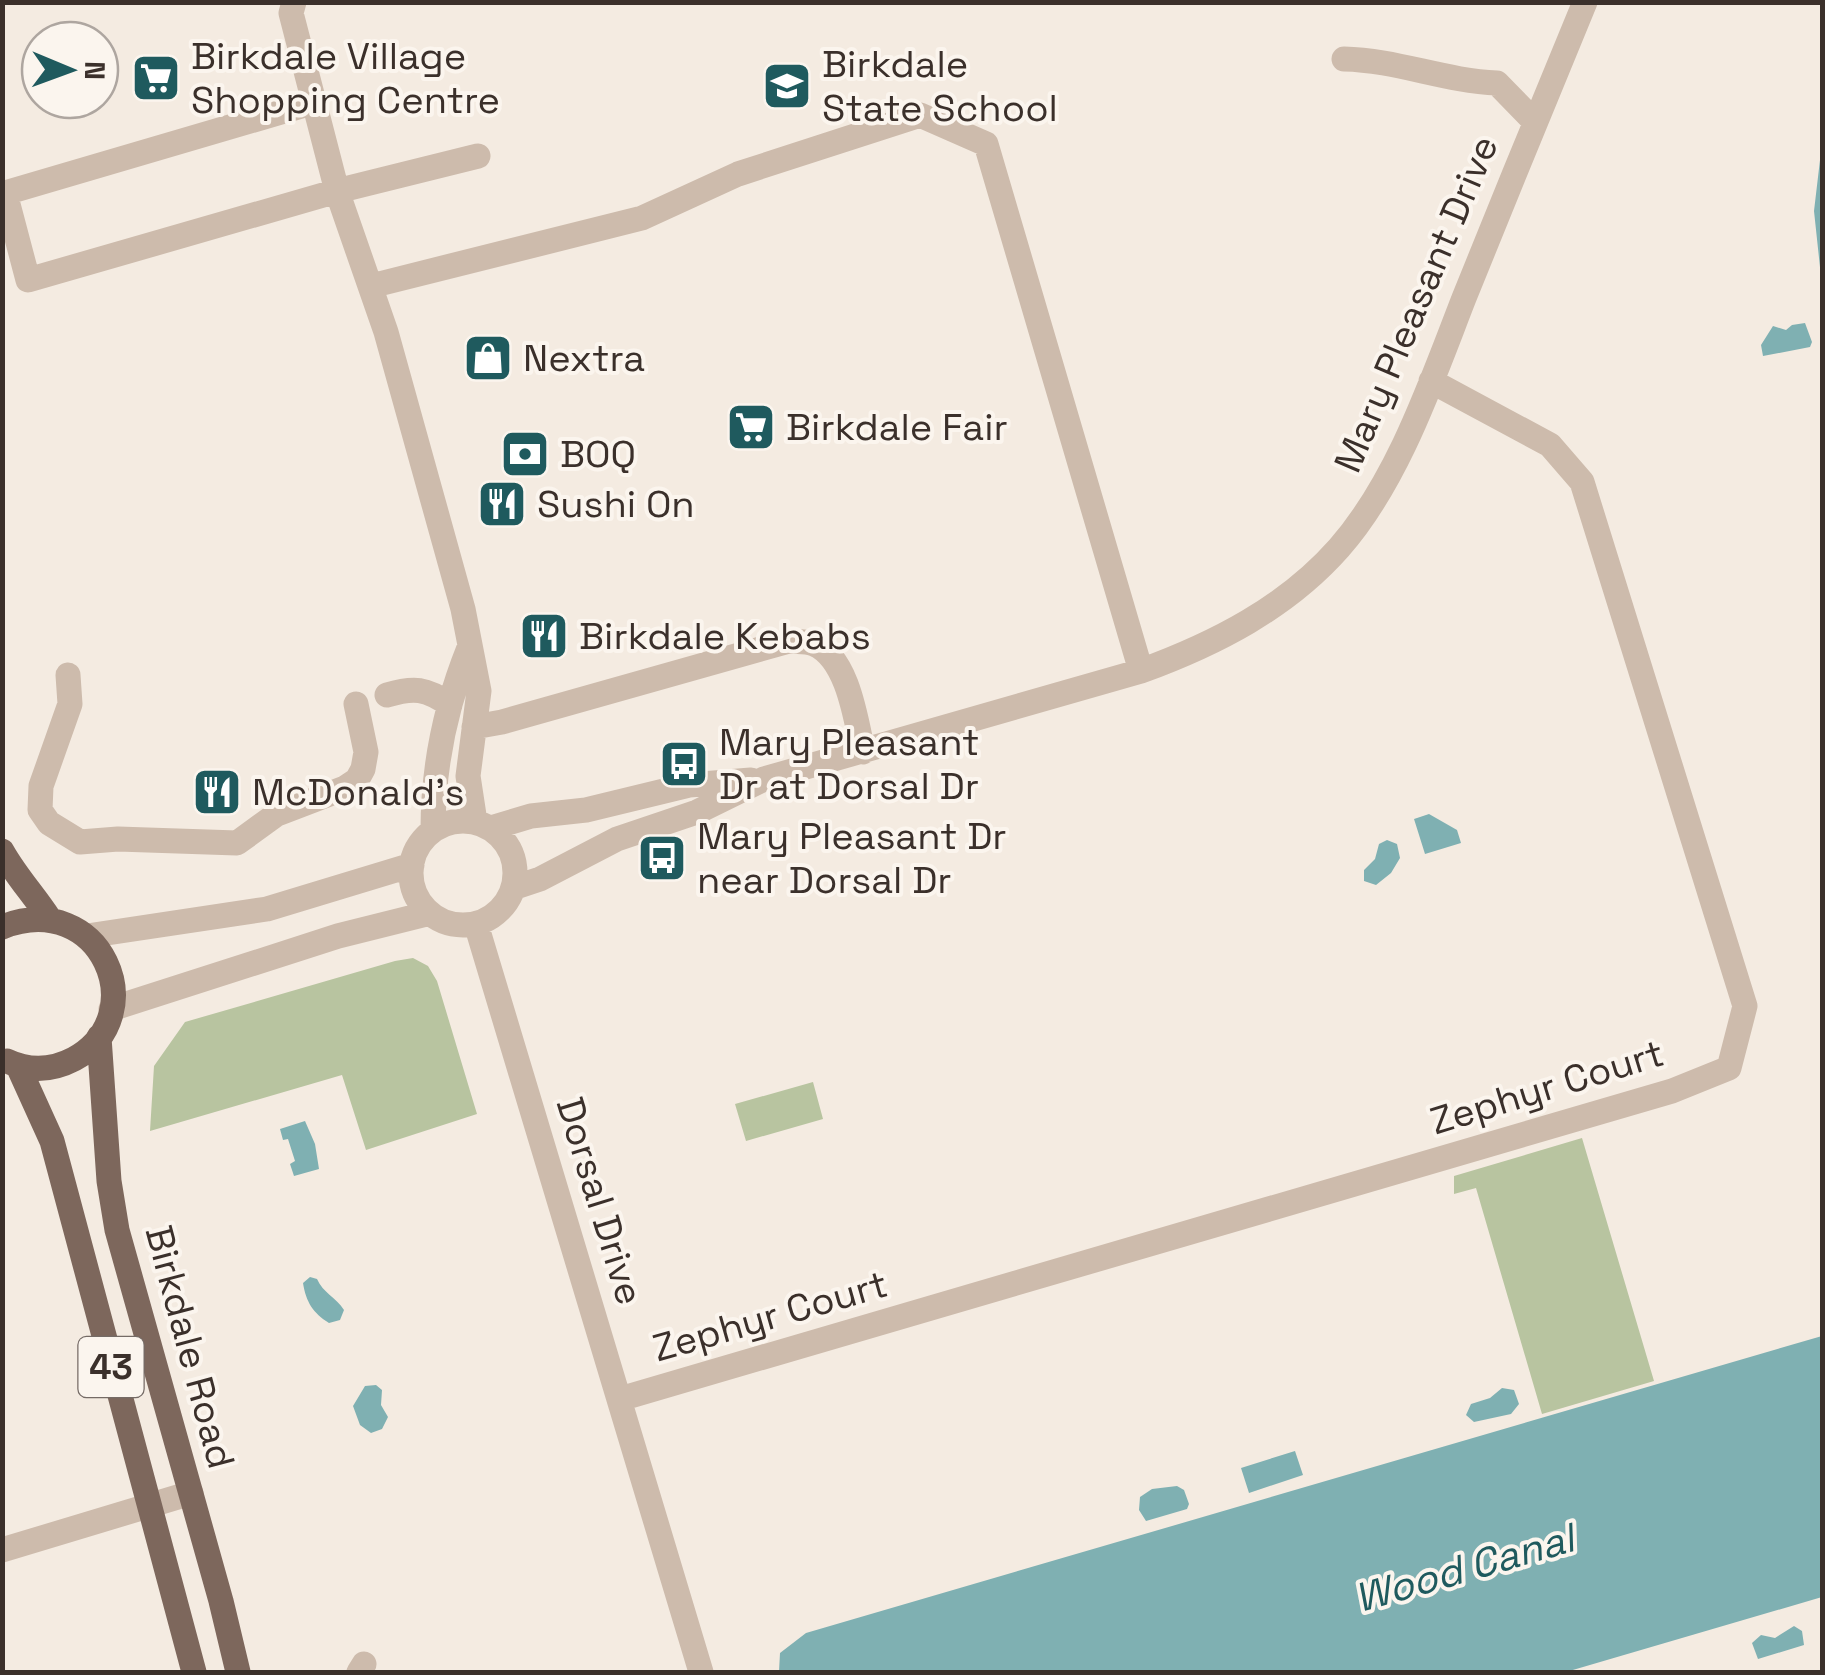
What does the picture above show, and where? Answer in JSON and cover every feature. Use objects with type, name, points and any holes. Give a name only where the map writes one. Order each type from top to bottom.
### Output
[{"type":"main road","points":[[2,851],[49,918]]},
{"type":"main road","points":[[2,927],[23,919],[49,918],[69,924],[87,936]]},
{"type":"main road","name":"43","points":[[87,936],[109,969],[113,989],[111,1009],[99,1038]]},
{"type":"main road","points":[[10,1063],[40,1070],[63,1065],[83,1054],[99,1038]]},
{"type":"main road","name":"Birkdale Road","points":[[99,1038],[109,1181],[117,1230],[238,1672]]},
{"type":"main road","name":"43","points":[[10,1063],[52,1141],[194,1672]]},
{"type":"street","points":[[294,2],[291,13],[337,192],[371,286],[451,558],[479,690],[468,776],[483,825]]},
{"type":"street","name":"Mary Pleasant Drive","points":[[514,888],[540,880],[617,840],[697,812],[764,779],[1142,671],[1190,654],[1257,618],[1338,549],[1366,513],[1431,381],[1584,2]]},
{"type":"street","points":[[1344,59],[1369,60],[1497,84],[1535,122]]},
{"type":"street","points":[[316,102],[4,193],[28,280],[478,156]]},
{"type":"street","points":[[371,286],[642,218],[738,174],[920,115],[986,144],[1142,671]]},
{"type":"street","name":"Zephyr Court","points":[[620,1400],[1672,1091],[1729,1068],[1745,1006],[1582,482],[1550,445],[1431,381]]},
{"type":"street","points":[[474,727],[790,641],[814,644],[829,656],[844,677],[863,752]]},
{"type":"street","points":[[433,830],[433,796],[450,706],[469,648]]},
{"type":"street","points":[[68,675],[70,704],[41,786],[40,810],[49,824],[80,842],[118,839],[237,843],[277,814],[346,788],[357,780],[366,752],[356,704]]},
{"type":"street","points":[[386,695],[420,688],[450,706]]},
{"type":"street","name":"Mary Pleasant Drive","points":[[483,825],[586,810],[690,784],[764,779]]},
{"type":"street","points":[[460,820],[483,825],[504,840],[516,871],[514,888],[492,916],[476,924],[460,925],[430,913],[418,899],[412,882],[412,864],[423,839],[433,830],[460,820]]},
{"type":"street","points":[[87,936],[268,909],[412,864]]},
{"type":"street","points":[[111,1009],[320,942],[430,913]]},
{"type":"street","name":"Dorsal Drive","points":[[476,924],[701,1672]]},
{"type":"street","points":[[2,1550],[191,1493]]},
{"type":"green space","points":[[413,958],[428,966],[437,981],[477,1114],[366,1150],[342,1075],[150,1131],[154,1066],[185,1022]]},
{"type":"green space","points":[[813,1082],[823,1119],[746,1141],[735,1104]]},
{"type":"green space","points":[[1582,1138],[1654,1381],[1542,1414],[1476,1188],[1454,1194],[1454,1176]]},
{"type":"water","points":[[1822,143],[1822,286],[1814,211]]},
{"type":"water","points":[[1805,323],[1810,347],[1763,356],[1761,345],[1773,326],[1786,330]]},
{"type":"water","points":[[1429,814],[1457,830],[1461,843],[1425,854],[1414,819]]},
{"type":"water","points":[[1387,840],[1397,844],[1400,858],[1391,873],[1376,885],[1364,881],[1364,870],[1375,859],[1379,844]]},
{"type":"water","points":[[305,1121],[315,1144],[319,1169],[294,1176],[290,1164],[295,1161],[280,1129]]},
{"type":"water","points":[[310,1277],[317,1279],[344,1310],[340,1320],[329,1323],[311,1306],[303,1283]]},
{"type":"water","name":"Wood Canal","points":[[1822,1336],[1822,1597],[1566,1672],[779,1672],[780,1653],[806,1633]]},
{"type":"water","points":[[376,1385],[382,1390],[381,1405],[388,1417],[382,1429],[371,1433],[360,1425],[353,1406],[365,1386]]},
{"type":"water","points":[[1502,1388],[1514,1390],[1519,1404],[1511,1414],[1474,1422],[1466,1415],[1471,1404],[1490,1398]]},
{"type":"water","points":[[1295,1451],[1303,1475],[1249,1493],[1241,1468]]},
{"type":"water","points":[[1177,1486],[1184,1490],[1187,1509],[1146,1521],[1139,1510],[1140,1497],[1152,1489]]},
{"type":"water","points":[[1794,1626],[1802,1631],[1804,1645],[1758,1659],[1752,1643],[1761,1635],[1775,1638]]},
{"type":"place","name":"Birkdale Village Shopping Centre","points":[[156,78]]},
{"type":"place","name":"Birkdale State School","points":[[787,86]]},
{"type":"place","name":"Nextra","points":[[488,358]]},
{"type":"place","name":"Birkdale Fair","points":[[751,427]]},
{"type":"place","name":"BOQ","points":[[525,454]]},
{"type":"place","name":"Sushi On","points":[[502,504]]},
{"type":"place","name":"Birkdale Kebabs","points":[[544,636]]},
{"type":"place","name":"Mary Pleasant Dr at Dorsal Dr","points":[[684,764]]},
{"type":"place","name":"McDonald's","points":[[217,792]]},
{"type":"place","name":"Mary Pleasant Dr near Dorsal Dr","points":[[662,858]]}]
